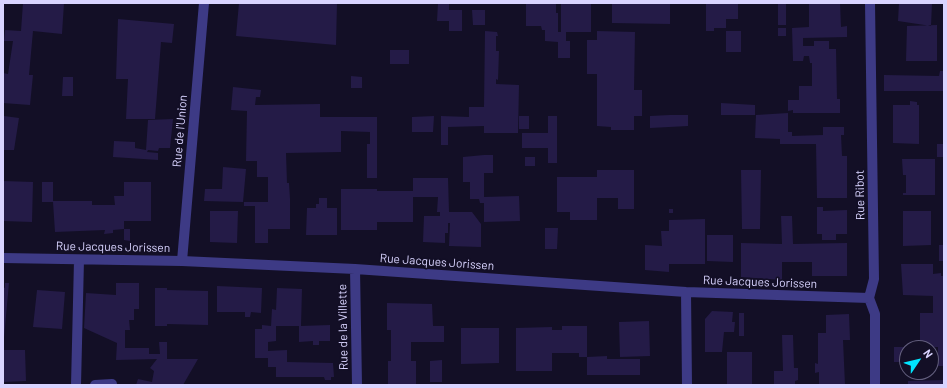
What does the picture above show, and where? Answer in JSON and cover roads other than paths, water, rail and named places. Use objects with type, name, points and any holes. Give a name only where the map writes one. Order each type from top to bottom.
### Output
[{"type":"street","name":"Rue de l'Union","points":[[182,261],[204,3]]},
{"type":"street","name":"Rue Ribot","points":[[869,298],[874,279],[870,3]]},
{"type":"street","name":"Rue Jacques Jorissen","points":[[3,258],[182,261],[355,269],[686,292],[869,298]]},
{"type":"street","points":[[76,385],[79,260]]},
{"type":"street","name":"Rue de la Villette","points":[[355,269],[357,385]]},
{"type":"street","points":[[686,292],[687,385]]},
{"type":"street","points":[[869,298],[875,314],[875,385]]},
{"type":"street","points":[[94,385],[112,384]]}]
